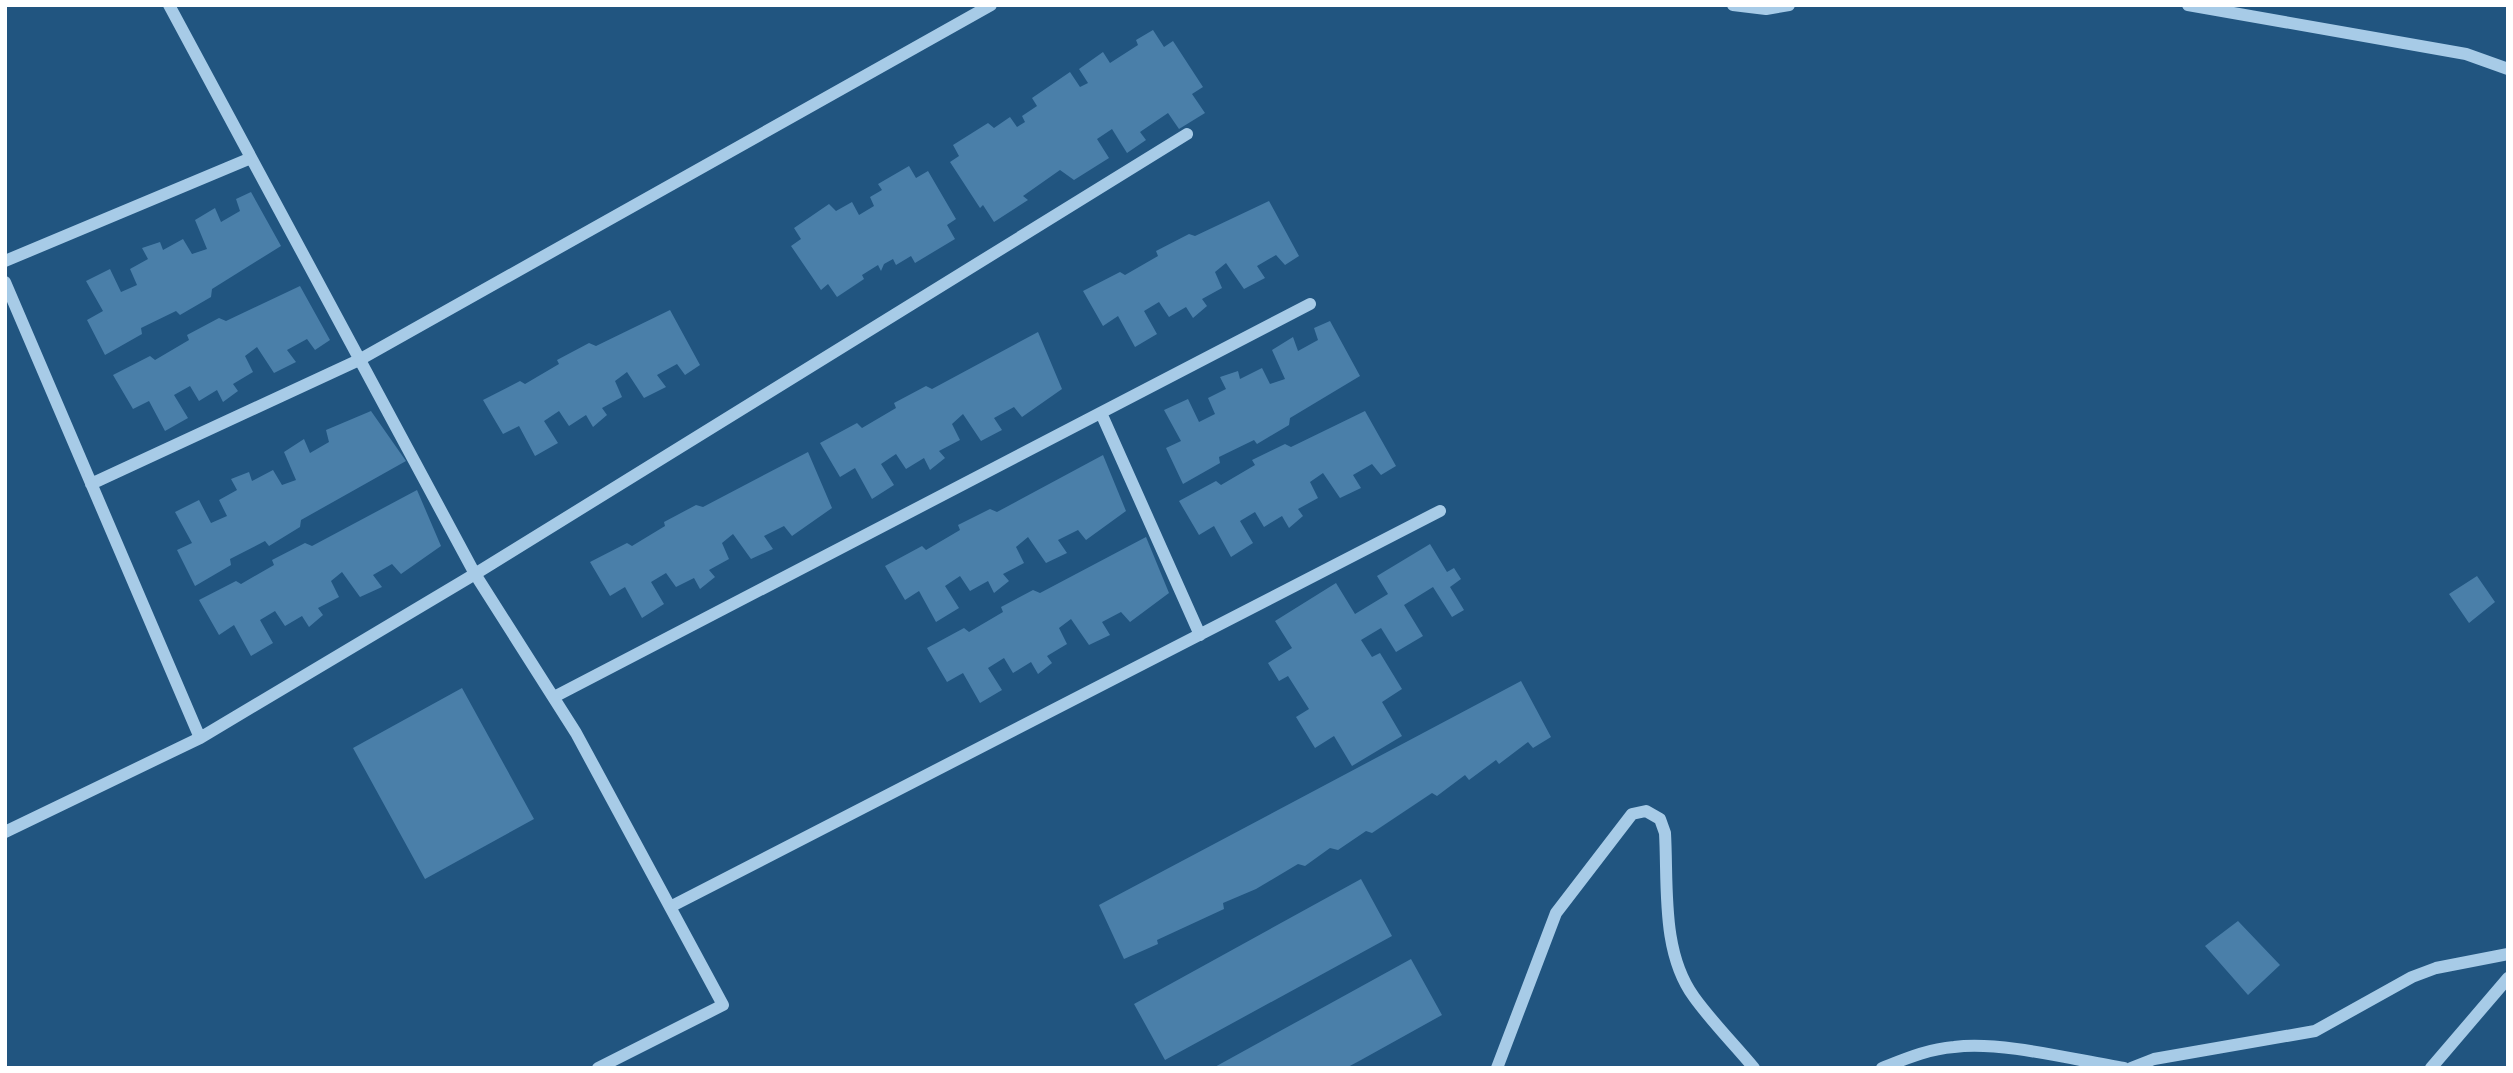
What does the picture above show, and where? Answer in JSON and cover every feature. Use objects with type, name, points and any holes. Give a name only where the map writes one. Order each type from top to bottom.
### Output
[{"type":"street","points":[[169,5],[475,575],[554,697],[723,1005],[598,1068]]},
{"type":"street","points":[[91,484],[359,360],[991,5]]},
{"type":"street","points":[[1733,5],[1766,9],[1789,5]]},
{"type":"street","points":[[2188,5],[2466,54],[2508,69]]},
{"type":"street","points":[[5,832],[200,738],[475,575],[1187,134]]},
{"type":"street","points":[[5,261],[251,158]]},
{"type":"street","points":[[5,282],[200,738]]},
{"type":"street","points":[[554,697],[1310,304]]},
{"type":"street","points":[[1101,413],[1199,635]]},
{"type":"street","points":[[670,907],[1440,511]]},
{"type":"street","points":[[1497,1068],[1561,904],[1632,814],[1646,811],[1660,819],[1665,833],[1671,942],[1679,968],[1693,996],[1754,1068]]},
{"type":"street","points":[[2131,1068],[2154,1059],[2315,1031],[2412,977],[2457,962],[2508,954]]},
{"type":"street","points":[[2431,1068],[2508,978]]},
{"type":"street","points":[[1881,1068],[1927,1052],[1955,1046],[1988,1047],[2124,1068]]},
{"type":"building","points":[[1153,30],[1164,47],[1173,41],[1203,87],[1192,94],[1205,113],[1179,129],[1168,113],[1140,132],[1146,140],[1127,153],[1112,129],[1097,139],[1109,158],[1074,180],[1060,170],[1023,196],[1028,200],[994,222],[983,205],[980,208],[950,162],[959,156],[953,145],[988,123],[994,128],[1010,117],[1017,127],[1025,122],[1022,116],[1037,106],[1032,98],[1070,72],[1080,87],[1088,83],[1079,69],[1103,52],[1110,63],[1138,45],[1136,40]]},
{"type":"building","points":[[909,166],[916,178],[928,171],[956,219],[947,225],[955,239],[915,263],[911,256],[896,265],[893,259],[884,264],[881,271],[878,265],[862,275],[864,279],[837,297],[828,284],[821,290],[791,246],[801,239],[794,228],[829,204],[836,211],[852,202],[859,215],[874,206],[870,197],[882,190],[878,184]]},
{"type":"building","points":[[251,192],[281,246],[212,289],[211,297],[180,315],[176,311],[141,328],[142,334],[105,355],[87,320],[103,311],[86,281],[110,269],[121,292],[137,285],[130,269],[148,259],[142,248],[160,242],[163,250],[183,239],[192,254],[207,249],[195,220],[215,208],[221,222],[240,211],[236,199]]},
{"type":"building","points":[[1269,201],[1299,256],[1285,265],[1276,255],[1257,266],[1265,278],[1244,289],[1226,263],[1215,272],[1222,288],[1202,299],[1207,306],[1193,318],[1186,307],[1169,317],[1159,302],[1144,311],[1157,334],[1135,347],[1118,316],[1103,326],[1083,291],[1120,272],[1125,275],[1158,256],[1156,251],[1189,234],[1195,236]]},
{"type":"building","points":[[300,286],[330,340],[315,350],[307,339],[287,350],[296,362],[274,373],[257,347],[245,356],[253,372],[233,384],[238,391],[223,402],[217,390],[199,401],[190,386],[174,395],[188,418],[165,431],[149,401],[133,409],[113,375],[150,356],[155,360],[189,340],[187,335],[219,318],[226,321]]},
{"type":"building","points":[[670,310],[700,365],[685,375],[677,364],[657,375],[666,387],[644,398],[627,372],[615,381],[622,397],[602,408],[607,415],[593,427],[586,415],[569,426],[559,411],[544,421],[558,443],[535,456],[519,426],[503,434],[483,400],[520,381],[525,384],[559,364],[557,360],[589,343],[596,346]]},
{"type":"building","points":[[1330,321],[1360,376],[1290,418],[1289,425],[1257,444],[1254,440],[1219,457],[1220,463],[1183,484],[1166,448],[1181,441],[1164,410],[1188,399],[1199,422],[1215,414],[1208,398],[1226,389],[1220,377],[1238,371],[1240,379],[1262,368],[1270,384],[1285,379],[1272,350],[1293,337],[1298,351],[1318,340],[1314,328]]},
{"type":"building","points":[[1038,332],[1062,389],[1022,417],[1014,407],[994,418],[1002,430],[981,441],[963,414],[952,424],[960,440],[939,451],[945,458],[930,470],[924,458],[906,469],[896,454],[881,464],[894,485],[872,499],[855,468],[840,477],[820,443],[857,423],[862,428],[896,408],[894,403],[926,386],[932,389]]},
{"type":"building","points":[[371,411],[406,461],[301,520],[300,527],[269,546],[265,541],[230,559],[231,565],[195,586],[177,550],[192,543],[175,512],[199,500],[211,523],[227,516],[219,500],[237,490],[231,479],[249,472],[252,481],[273,470],[282,485],[296,480],[284,452],[304,439],[310,453],[329,442],[326,430]]},
{"type":"building","points":[[1365,411],[1396,466],[1381,475],[1372,464],[1353,475],[1361,488],[1340,498],[1323,473],[1310,482],[1318,498],[1298,509],[1303,516],[1289,528],[1282,516],[1264,527],[1255,512],[1240,521],[1253,543],[1231,557],[1214,526],[1199,535],[1179,501],[1216,481],[1221,485],[1255,465],[1252,460],[1285,444],[1291,447]]},
{"type":"building","points":[[808,452],[832,508],[792,536],[784,526],[764,536],[773,549],[751,559],[733,534],[722,543],[729,559],[709,570],[715,577],[700,589],[694,578],[676,587],[666,573],[651,582],[664,604],[642,618],[625,587],[610,596],[590,562],[627,543],[632,546],[665,526],[664,522],[696,505],[703,507]]},
{"type":"building","points":[[1103,455],[1126,511],[1086,540],[1078,530],[1058,540],[1067,553],[1046,563],[1028,537],[1016,547],[1024,563],[1003,574],[1009,581],[994,593],[988,581],[970,591],[960,576],[945,586],[959,608],[936,622],[919,591],[905,600],[885,566],[922,546],[926,550],[960,530],[958,525],[990,509],[997,512]]},
{"type":"building","points":[[417,490],[441,546],[401,574],[392,564],[373,575],[382,587],[360,597],[342,572],[331,581],[339,597],[318,608],[323,615],[309,627],[302,616],[285,626],[275,611],[260,620],[273,643],[251,656],[234,625],[219,635],[199,600],[236,581],[241,584],[274,565],[272,560],[305,543],[312,546]]},
{"type":"building","points":[[1146,537],[1169,593],[1130,622],[1121,612],[1102,622],[1110,635],[1089,645],[1071,619],[1059,628],[1067,644],[1047,656],[1052,663],[1038,674],[1031,662],[1013,673],[1004,658],[988,668],[1002,690],[980,703],[963,673],[947,682],[927,648],[964,628],[969,632],[1003,612],[1001,607],[1033,590],[1040,593]]},
{"type":"building","points":[[1430,544],[1447,572],[1454,568],[1461,579],[1450,587],[1464,610],[1452,617],[1433,587],[1404,605],[1423,636],[1396,652],[1381,628],[1361,640],[1372,657],[1380,653],[1402,689],[1382,702],[1402,736],[1352,766],[1334,736],[1315,748],[1296,717],[1309,709],[1288,676],[1279,681],[1268,663],[1292,648],[1275,621],[1336,583],[1355,614],[1388,594],[1377,576]]},
{"type":"building","points":[[2477,576],[2495,602],[2469,623],[2449,594]]},
{"type":"building","points":[[1521,681],[1551,737],[1533,748],[1528,742],[1499,764],[1496,760],[1469,780],[1465,775],[1437,796],[1432,793],[1372,833],[1366,831],[1338,850],[1330,848],[1305,866],[1298,864],[1256,889],[1223,903],[1224,909],[1157,940],[1158,944],[1124,959],[1099,905]]},
{"type":"building","points":[[462,688],[534,819],[425,879],[353,748]]},
{"type":"building","points":[[1361,879],[1392,936],[1165,1060],[1134,1004]]},
{"type":"building","points":[[2238,921],[2280,965],[2248,995],[2205,946]]},
{"type":"building","points":[[1411,959],[1442,1015],[1361,1060],[1346,1068],[1213,1068]]}]
